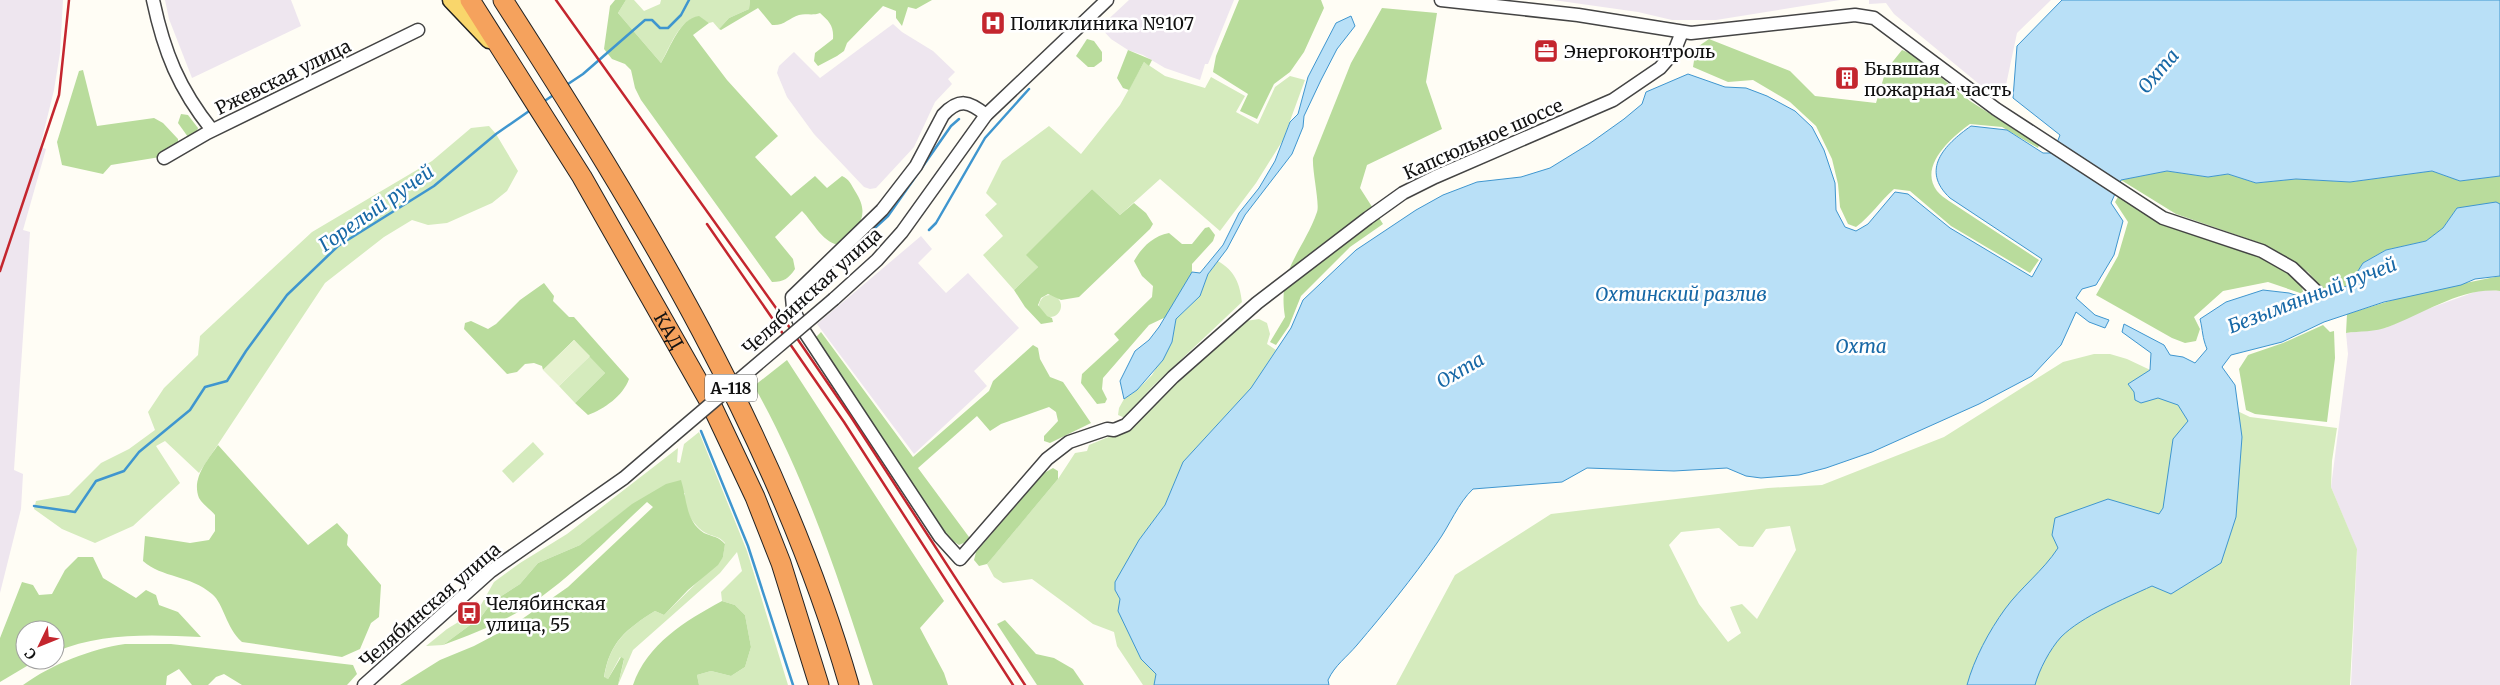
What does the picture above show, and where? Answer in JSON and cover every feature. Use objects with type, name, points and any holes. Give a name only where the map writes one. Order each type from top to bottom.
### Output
[{"type":"highway","name":"КАД","points":[[470,0],[610,226],[724,431],[755,497],[781,563],[819,685]]},
{"type":"highway","name":"КАД","points":[[503,0],[573,110],[683,297],[748,421],[805,556],[849,685]]},
{"type":"main road","points":[[451,0],[506,58]]},
{"type":"street","points":[[153,0],[167,56],[180,85],[192,106],[212,130]]},
{"type":"street","name":"Челябинская улица","points":[[364,685],[491,571],[624,478],[877,260],[902,232],[986,115],[1107,0]]},
{"type":"street","points":[[1441,0],[1470,4],[1477,1],[1682,32],[1712,31],[1786,21],[1855,15],[1874,18],[1978,97],[2163,218],[2262,251],[2279,259],[2302,276],[2317,292]]},
{"type":"street","name":"Ржевская улица","points":[[164,158],[212,130],[418,30]]},
{"type":"street","name":"Капсюльное шоссе","points":[[986,115],[978,108],[964,103],[956,103],[943,114],[916,166],[882,210],[792,297],[793,308],[802,328],[940,537],[960,559],[1047,460],[1069,442],[1107,429],[1114,430],[1126,425],[1173,378],[1250,308],[1368,218],[1403,193],[1435,177],[1613,100],[1660,68],[1674,52],[1682,32]]},
{"type":"shaded area","points":[[0,0],[63,0],[60,53],[54,90],[40,147],[46,149],[23,230],[30,232],[14,470],[23,474],[21,509],[0,593]]},
{"type":"shaded area","points":[[165,0],[291,0],[301,26],[192,78],[169,19]]},
{"type":"shaded area","points":[[1129,0],[1234,0],[1208,64],[1205,64],[1200,80],[1165,68],[1143,55],[1128,50],[1111,39],[1100,27]]},
{"type":"shaded area","points":[[1553,0],[1840,0],[1716,20],[1672,20],[1638,12]]},
{"type":"shaded area","points":[[1869,0],[2051,0],[2017,33],[2006,85],[1990,93],[1894,14],[1886,3],[1869,4]]},
{"type":"shaded area","points":[[893,24],[902,32],[933,51],[955,72],[948,79],[952,84],[935,102],[914,147],[876,188],[870,189],[864,187],[814,134],[787,97],[777,73],[779,66],[794,52],[820,78]]},
{"type":"shaded area","points":[[921,236],[932,249],[918,263],[946,293],[968,273],[1019,328],[974,371],[987,386],[914,454],[817,324]]},
{"type":"shaded area","points":[[2483,289],[2500,291],[2500,685],[2351,685],[2357,550],[2331,487],[2348,354],[2346,333],[2386,328],[2422,311]]},
{"type":"green space","points":[[615,0],[626,0],[618,13],[661,63],[676,35],[686,22],[699,16],[709,23],[693,35],[727,80],[778,136],[755,157],[791,196],[815,176],[827,188],[842,176],[852,186],[862,207],[861,221],[853,233],[841,245],[835,244],[824,237],[802,211],[775,237],[793,259],[795,269],[786,279],[772,282],[641,100],[635,88],[631,70],[625,64],[612,59],[604,49],[610,6]]},
{"type":"green space","points":[[626,0],[634,0],[644,11],[660,4],[661,0],[750,0],[749,9],[729,18],[719,29],[713,22],[709,23],[699,17],[686,23],[676,35],[661,63],[618,13]]},
{"type":"green space","points":[[750,0],[932,0],[916,9],[908,7],[902,26],[896,18],[896,11],[883,6],[847,43],[844,51],[818,66],[814,61],[815,53],[833,39],[833,31],[830,24],[820,13],[799,15],[783,23],[772,25],[758,8],[721,30],[719,29],[729,18],[749,9]]},
{"type":"green space","points":[[1239,0],[1321,0],[1324,8],[1304,52],[1290,72],[1274,84],[1257,119],[1240,111],[1248,94],[1213,72],[1216,56]]},
{"type":"green space","points":[[1382,8],[1437,13],[1426,82],[1442,129],[1367,165],[1360,188],[1383,224],[1350,247],[1301,296],[1289,326],[1276,345],[1270,342],[1285,317],[1284,300],[1288,273],[1318,208],[1313,158],[1351,63]]},
{"type":"green space","points":[[1087,39],[1094,41],[1102,52],[1102,61],[1094,67],[1088,67],[1076,56]]},
{"type":"green space","points":[[1709,39],[1790,71],[1815,96],[1876,103],[1886,70],[1902,50],[1912,54],[1970,101],[2039,145],[2038,148],[2002,127],[1970,124],[1947,144],[1934,162],[1932,172],[1932,181],[1941,195],[2039,260],[2030,273],[1951,226],[1910,191],[1894,189],[1856,227],[1848,224],[1840,207],[1838,184],[1832,159],[1816,126],[1790,102],[1753,80],[1728,82],[1693,67],[1696,48]]},
{"type":"green space","points":[[1128,50],[1152,60],[1149,66],[1144,62],[1129,90],[1123,88],[1117,78]]},
{"type":"green space","points":[[1144,62],[1165,76],[1205,88],[1211,77],[1245,96],[1236,112],[1258,124],[1275,87],[1290,76],[1305,80],[1283,140],[1256,183],[1220,231],[1160,179],[1120,215],[1092,189],[1027,255],[1038,267],[1014,290],[983,255],[1003,236],[985,215],[997,204],[986,193],[1002,161],[1049,126],[1081,154],[1120,105]]},
{"type":"green space","points":[[83,70],[97,126],[154,118],[163,123],[178,139],[178,145],[160,157],[111,165],[103,174],[62,165],[57,142],[79,71]]},
{"type":"green space","points":[[181,114],[188,115],[198,128],[196,134],[188,137],[178,123]]},
{"type":"green space","points":[[489,126],[496,134],[518,171],[507,191],[492,203],[447,223],[428,225],[412,220],[384,237],[325,283],[199,473],[165,441],[156,446],[180,483],[133,526],[95,543],[62,529],[34,509],[36,501],[69,495],[101,463],[129,449],[155,430],[148,412],[164,388],[198,355],[200,336],[312,232],[432,161],[471,128]]},
{"type":"green space","points":[[2167,171],[2208,177],[2228,174],[2256,183],[2296,179],[2350,182],[2432,171],[2460,181],[2500,176],[2500,204],[2457,208],[2443,228],[2426,241],[2386,250],[2363,263],[2349,285],[2327,294],[2308,272],[2260,243],[2176,214],[2121,180]]},
{"type":"green space","points":[[1092,189],[1120,215],[1134,203],[1146,213],[1153,224],[1079,297],[1061,300],[1048,294],[1041,298],[1038,305],[1047,316],[1052,318],[1053,322],[1041,324],[1025,307],[1014,290],[1038,267],[1026,255]]},
{"type":"green space","points":[[2119,195],[2157,221],[2265,258],[2285,269],[2298,281],[2303,294],[2268,282],[2223,291],[2194,317],[2200,329],[2196,341],[2185,343],[2172,338],[2096,295],[2118,256],[2128,222],[2115,202]]},
{"type":"green space","points":[[1209,227],[1215,235],[1213,241],[1192,264],[1192,272],[1168,316],[1149,325],[1103,378],[1102,389],[1107,399],[1105,403],[1097,404],[1081,383],[1082,374],[1119,340],[1114,334],[1152,297],[1153,286],[1142,276],[1134,261],[1137,256],[1148,243],[1163,234],[1169,233],[1182,244],[1192,244],[1205,228]]},
{"type":"green space","points":[[1218,261],[1229,269],[1236,278],[1242,302],[1152,387],[1125,418],[1118,415],[1119,408],[1124,399],[1137,390],[1152,375],[1172,342],[1176,319],[1200,296],[1208,274]]},
{"type":"green space","points":[[2500,276],[2500,291],[2485,291],[2457,297],[2383,329],[2346,333],[2347,314],[2416,293]]},
{"type":"green space","points":[[544,283],[554,296],[553,301],[569,317],[574,317],[629,379],[618,396],[588,415],[575,403],[605,373],[574,340],[543,370],[542,366],[534,363],[525,364],[517,372],[507,374],[464,329],[465,323],[471,321],[488,329],[496,324],[520,300]]},
{"type":"green space","points":[[1050,295],[1058,298],[1061,306],[1058,314],[1050,317],[1042,314],[1039,306],[1042,298]]},
{"type":"green space","points":[[1259,319],[1267,323],[1270,334],[1267,344],[1276,350],[1251,388],[1183,462],[1165,505],[1139,540],[1115,590],[1120,599],[1141,659],[1156,674],[1154,685],[1143,685],[1117,646],[1114,632],[1093,624],[1032,579],[1003,583],[994,577],[987,564],[1058,479],[1075,453],[1087,451],[1089,445],[1123,431],[1136,422],[1239,322]]},
{"type":"green space","points":[[2323,325],[2330,332],[2334,331],[2335,358],[2327,422],[2255,414],[2246,410],[2239,369],[2248,355],[2283,343]]},
{"type":"green space","points":[[821,332],[913,457],[989,391],[993,381],[1033,345],[1038,348],[1040,359],[1050,377],[1063,382],[1091,423],[1050,443],[1044,441],[1044,436],[1058,421],[1056,412],[1049,407],[1001,424],[990,431],[977,416],[918,468],[969,537],[968,541],[959,545],[950,539],[815,338]]},
{"type":"green space","points":[[574,340],[590,356],[559,386],[543,370]]},
{"type":"green space","points":[[2094,354],[2110,354],[2127,359],[2250,417],[2337,428],[2332,461],[2331,487],[2357,549],[2350,685],[1396,685],[1455,575],[1551,514],[1768,488],[1822,485],[1944,437],[2063,362]],"holes":[[[1790,526],[1796,550],[1757,619],[1742,604],[1730,607],[1741,633],[1728,642],[1699,604],[1669,545],[1681,532],[1719,528],[1739,546],[1753,547],[1766,529]]]},
{"type":"green space","points":[[590,356],[605,373],[575,403],[559,386]]},
{"type":"green space","points":[[787,360],[944,601],[920,628],[944,673],[948,685],[873,685],[821,532],[790,458],[754,386]]},
{"type":"green space","points":[[699,432],[747,551],[788,685],[699,685],[697,675],[711,671],[731,676],[745,667],[751,647],[745,615],[735,605],[722,601],[721,592],[742,571],[737,552],[720,573],[633,650],[618,685],[624,660],[620,657],[608,679],[604,678],[610,655],[620,638],[655,611],[664,615],[723,557],[725,543],[704,532],[696,525],[686,509],[684,503],[685,493],[633,504],[580,545],[538,563],[520,584],[492,602],[481,617],[443,645],[426,646],[447,629],[478,610],[494,582],[520,563],[567,534],[678,448],[677,462],[680,463],[684,444]]},
{"type":"green space","points":[[533,442],[544,454],[513,483],[502,471]]},
{"type":"green space","points":[[218,445],[308,545],[337,523],[348,535],[347,545],[381,585],[379,617],[371,623],[360,649],[342,657],[242,642],[232,630],[220,604],[212,594],[195,583],[159,571],[143,561],[145,536],[190,543],[209,540],[215,531],[215,515],[199,498],[197,483],[205,463]]},
{"type":"green space","points":[[1053,468],[1058,471],[1058,479],[987,564],[979,566],[974,560],[976,552],[1044,473]]},
{"type":"green space","points":[[681,480],[693,522],[704,533],[718,538],[725,544],[723,557],[718,565],[688,590],[664,615],[655,611],[620,638],[610,655],[604,677],[608,679],[621,657],[624,659],[618,685],[400,685],[440,660],[474,646],[512,626],[568,587],[653,507],[647,502],[586,560],[537,600],[501,621],[443,645],[481,617],[492,602],[520,584],[538,563],[580,545],[632,504],[666,484]]},
{"type":"green space","points":[[78,557],[93,557],[103,578],[136,598],[146,590],[156,595],[159,605],[178,612],[201,637],[127,636],[91,641],[65,649],[65,620],[15,620],[15,670],[20,670],[0,682],[0,638],[22,582],[33,585],[39,595],[52,594],[65,570]]},
{"type":"green space","points":[[722,601],[735,605],[745,615],[751,647],[745,667],[731,676],[711,671],[697,675],[699,685],[633,685],[639,670],[648,657],[669,635],[694,617]]},
{"type":"green space","points":[[1005,620],[1036,654],[1054,658],[1073,669],[1084,685],[1037,685],[997,624]]},
{"type":"green space","points":[[125,644],[171,644],[353,665],[357,674],[347,685],[242,685],[224,674],[216,677],[208,685],[192,685],[179,669],[167,676],[166,685],[23,685],[46,670],[65,670],[65,662],[112,646]]},
{"type":"water","name":"Охтинский разлив","points":[[2062,0],[2500,0],[2500,176],[2460,181],[2432,171],[2350,182],[2296,179],[2256,183],[2228,174],[2208,177],[2167,171],[2121,180],[2111,203],[2123,221],[2114,255],[2096,285],[2082,289],[2076,298],[2095,315],[2109,320],[2105,328],[2089,322],[2076,312],[2061,345],[2032,376],[1979,404],[1872,452],[1799,475],[1761,478],[1746,476],[1727,468],[1674,471],[1587,468],[1562,482],[1473,489],[1463,501],[1428,556],[1388,608],[1334,670],[1328,680],[1329,685],[1154,685],[1156,674],[1141,659],[1118,611],[1120,599],[1115,590],[1115,582],[1139,540],[1165,505],[1183,462],[1251,388],[1291,328],[1303,300],[1356,250],[1416,210],[1443,195],[1477,182],[1521,177],[1550,168],[1589,144],[1624,119],[1642,104],[1646,92],[1688,74],[1725,87],[1746,88],[1767,96],[1795,111],[1812,127],[1824,150],[1835,183],[1836,210],[1845,227],[1856,231],[1868,224],[1895,192],[1908,194],[1950,228],[2032,277],[2042,259],[1950,198],[1941,188],[1936,168],[1939,159],[1952,141],[1971,126],[2007,130],[2043,153],[2053,153],[2060,135],[2013,98],[2017,46]]},
{"type":"water","points":[[1351,16],[1355,26],[1337,49],[1321,80],[1304,116],[1303,127],[1292,154],[1245,215],[1227,249],[1208,274],[1200,296],[1176,319],[1172,342],[1163,360],[1137,390],[1124,399],[1120,381],[1135,351],[1149,340],[1159,327],[1192,272],[1200,273],[1223,245],[1239,213],[1259,188],[1275,161],[1290,122],[1298,114],[1308,77],[1336,23]]},
{"type":"water","points":[[2496,202],[2500,204],[2500,276],[2475,279],[2461,285],[2384,302],[2324,322],[2282,342],[2231,355],[2222,367],[2235,385],[2242,437],[2236,517],[2221,563],[2171,594],[2152,586],[2104,608],[2080,622],[2061,637],[2053,647],[2042,666],[2035,685],[1967,685],[1978,655],[1999,618],[2011,601],[2046,564],[2058,548],[2052,535],[2055,518],[2108,499],[2159,514],[2163,508],[2173,439],[2188,421],[2178,405],[2158,398],[2141,403],[2135,400],[2134,392],[2128,384],[2150,370],[2151,353],[2122,332],[2124,324],[2164,345],[2170,355],[2183,357],[2195,363],[2207,349],[2200,319],[2226,302],[2263,290],[2289,293],[2311,300],[2349,285],[2363,263],[2386,250],[2426,241],[2443,228],[2457,208]]},
{"type":"waterway","name":"Горелый ручей","points":[[565,86],[583,74],[645,20],[652,20],[660,28],[668,28],[681,15],[689,0]]},
{"type":"waterway","points":[[929,230],[936,223],[985,138],[1029,89]]},
{"type":"waterway","name":"Горелый ручей","points":[[543,102],[555,94]]},
{"type":"waterway","name":"Горелый ручей","points":[[34,506],[75,512],[96,481],[124,471],[139,452],[190,410],[205,387],[227,381],[246,351],[287,295],[338,246],[434,186],[496,134],[532,109]]},
{"type":"waterway","points":[[829,270],[888,216],[951,126],[959,119]]},
{"type":"waterway","points":[[701,431],[748,546],[793,685]]},
{"type":"railway","points":[[0,271],[59,95],[69,0]]},
{"type":"railway","points":[[556,0],[781,315],[851,417],[1025,685]]},
{"type":"railway","points":[[707,224],[844,422],[1013,685]]},
{"type":"place","name":"Поликлиника №107","points":[[993,23]]},
{"type":"place","name":"Энергоконтроль","points":[[1546,51]]},
{"type":"place","name":"Бывшая пожарная часть","points":[[1847,78]]},
{"type":"place","name":"Челябинская улица, 55","points":[[469,613]]},
{"type":"water label","name":"Охта","points":[[2158,71]]},
{"type":"water label","name":"Безымянный ручей","points":[[2312,295]]},
{"type":"water label","name":"Охта","points":[[1861,346]]},
{"type":"water label","name":"Охта","points":[[1460,370]]}]
